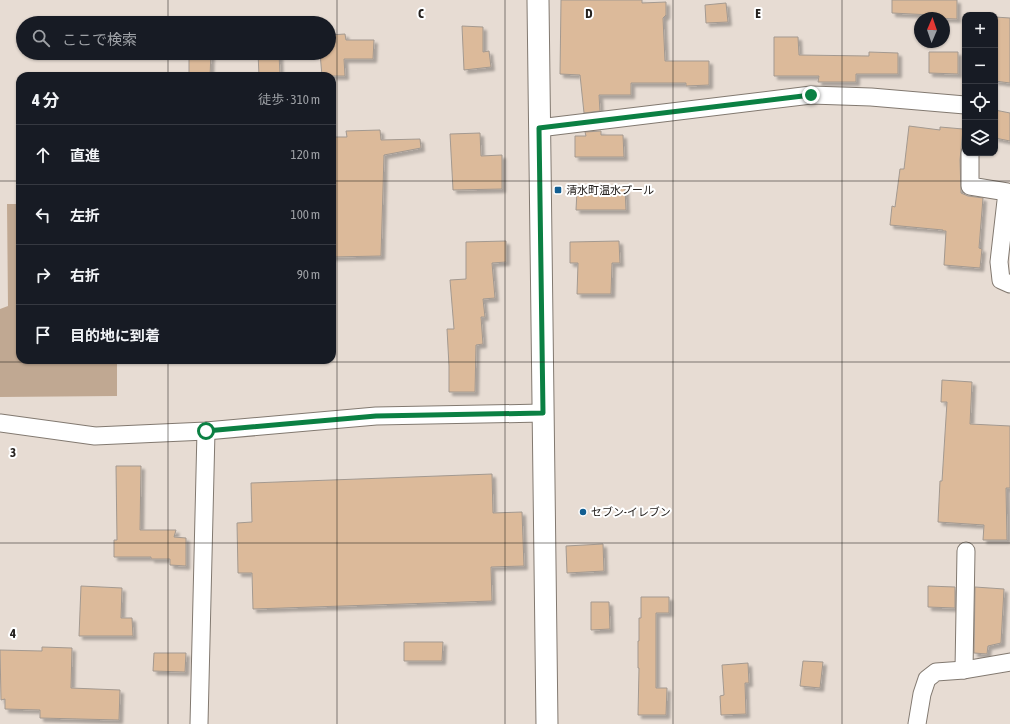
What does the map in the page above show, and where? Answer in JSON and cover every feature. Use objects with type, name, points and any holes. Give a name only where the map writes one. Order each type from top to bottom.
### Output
[{"type":"street","points":[[538,0],[547,724]]},
{"type":"street","points":[[539,128],[811,95],[871,96],[962,105]]},
{"type":"street","points":[[970,156],[970,186],[1007,192],[999,262],[1001,280],[1010,284]]},
{"type":"street","points":[[0,423],[95,436],[206,431],[376,416],[543,413]]},
{"type":"street","points":[[199,724],[206,431]]},
{"type":"street","points":[[964,670],[966,551]]},
{"type":"street","points":[[918,724],[922,694],[927,679],[936,672],[964,670],[1010,662]]},
{"type":"shaded area","points":[[7,204],[16,204],[16,364],[117,364],[117,396],[0,397],[0,309],[8,306]]},
{"type":"building","points":[[561,0],[642,0],[642,3],[666,2],[666,15],[663,18],[665,61],[709,61],[709,85],[686,86],[686,83],[631,83],[631,95],[599,95],[600,111],[584,113],[580,75],[560,74]]},
{"type":"building","points":[[892,0],[957,0],[957,19],[950,19],[950,12],[914,12],[914,14],[892,13]]},
{"type":"building","points":[[726,3],[728,22],[706,23],[705,5]]},
{"type":"building","points":[[998,17],[1010,18],[1010,83],[998,81]]},
{"type":"building","points":[[462,26],[483,27],[483,52],[489,51],[491,67],[464,70]]},
{"type":"building","points":[[345,34],[346,40],[374,40],[373,59],[344,59],[345,76],[336,76],[336,72],[322,72],[321,60],[336,60],[336,35]]},
{"type":"building","points":[[774,37],[798,37],[799,55],[869,56],[869,52],[898,53],[898,74],[856,74],[856,82],[818,82],[819,76],[774,76]]},
{"type":"building","points":[[929,52],[958,52],[958,74],[929,73]]},
{"type":"building","points":[[189,60],[211,60],[210,72],[189,72]]},
{"type":"building","points":[[258,60],[279,60],[280,72],[259,72]]},
{"type":"building","points":[[998,111],[1010,113],[1010,141],[998,139]]},
{"type":"building","points":[[909,126],[940,130],[940,127],[962,129],[960,160],[961,193],[968,196],[983,198],[979,248],[982,249],[980,268],[944,265],[946,231],[890,225],[892,206],[895,207],[900,169],[904,169]]},
{"type":"building","points":[[380,130],[381,140],[420,139],[421,148],[384,155],[381,256],[336,257],[336,137],[347,137],[346,131]]},
{"type":"building","points":[[601,131],[601,135],[623,135],[624,157],[575,157],[575,136],[586,136],[585,132]]},
{"type":"building","points":[[480,133],[481,156],[502,155],[502,189],[453,190],[450,134]]},
{"type":"building","points":[[625,188],[626,210],[576,210],[577,190]]},
{"type":"building","points":[[506,241],[506,262],[492,263],[495,298],[483,299],[485,317],[481,317],[483,344],[476,345],[475,392],[449,392],[447,329],[454,329],[450,280],[466,279],[466,242]]},
{"type":"building","points":[[619,241],[620,263],[612,263],[611,294],[577,294],[578,263],[570,263],[570,242]]},
{"type":"building","points":[[942,380],[972,382],[970,424],[1010,426],[1010,488],[1006,488],[1007,540],[983,540],[984,525],[938,522],[947,402],[941,402]]},
{"type":"building","points":[[116,466],[141,466],[140,530],[176,530],[174,537],[186,538],[186,566],[170,565],[170,559],[151,559],[151,557],[114,557],[114,540],[117,540]]},
{"type":"building","points":[[492,474],[493,513],[522,512],[524,566],[491,567],[492,601],[253,609],[252,573],[238,573],[237,523],[252,522],[251,483]]},
{"type":"building","points":[[603,544],[604,571],[567,573],[566,546]]},
{"type":"building","points":[[81,586],[122,588],[121,618],[132,618],[133,636],[79,636]]},
{"type":"building","points":[[928,586],[955,587],[955,608],[928,607]]},
{"type":"building","points":[[975,587],[1004,589],[1001,643],[988,646],[987,654],[974,653]]},
{"type":"building","points":[[641,597],[669,597],[669,613],[656,613],[656,688],[667,688],[666,715],[638,715],[638,641],[639,618],[641,618]]},
{"type":"building","points":[[591,602],[609,602],[610,629],[591,630]]},
{"type":"building","points":[[404,642],[443,642],[442,661],[404,661]]},
{"type":"building","points":[[42,647],[72,648],[71,688],[120,690],[119,720],[40,718],[40,710],[5,709],[5,699],[1,700],[0,650],[42,651]]},
{"type":"building","points":[[154,653],[186,653],[185,672],[153,671]]},
{"type":"building","points":[[803,661],[823,662],[820,688],[800,686]]},
{"type":"building","points":[[748,663],[749,683],[745,683],[746,714],[721,715],[720,696],[724,695],[722,665]]},
{"type":"place","name":"清水町温水プール","points":[[558,190]]},
{"type":"place","name":"セブン-イレブン","points":[[583,512]]},
{"type":"route","points":[[206,431],[376,416],[543,413],[539,128],[811,95]]}]
